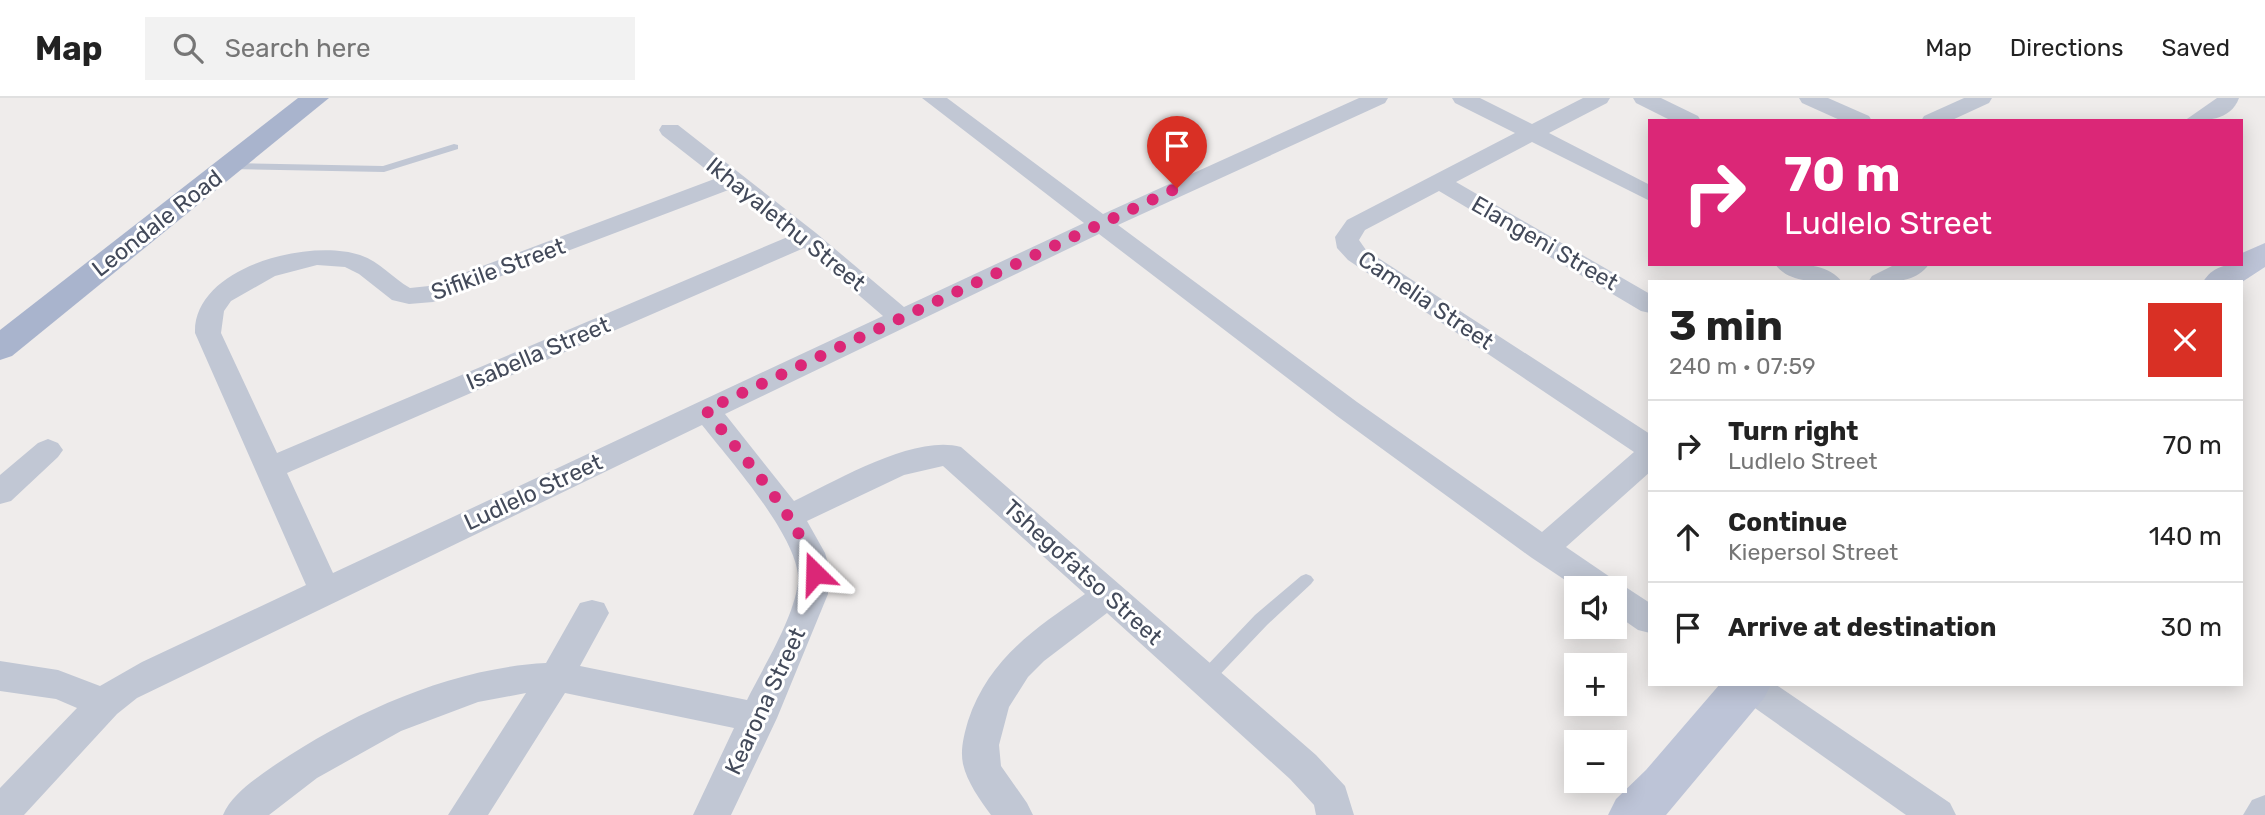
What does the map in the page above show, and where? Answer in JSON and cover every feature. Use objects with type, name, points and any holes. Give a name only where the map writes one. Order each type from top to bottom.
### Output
[{"type":"main road","name":"Leondale Road","points":[[0,348],[315,98]]},
{"type":"street","points":[[933,98],[1356,415],[1583,576]]},
{"type":"street","name":"Ludlelo Street","points":[[0,814],[104,703],[125,687],[1102,223],[1377,98]]},
{"type":"street","points":[[1463,98],[1648,193]]},
{"type":"street","name":"Camelia Street","points":[[1599,98],[1356,225],[1348,231],[1345,239],[1348,248],[1648,447]]},
{"type":"street","points":[[1644,98],[1686,119]]},
{"type":"street","points":[[1810,98],[1857,119]]},
{"type":"street","points":[[1935,119],[1982,98]]},
{"type":"street","points":[[2199,119],[2226,104],[2228,98]]},
{"type":"street","name":"Ikhayalethu Street","points":[[670,130],[807,238],[901,318]]},
{"type":"street","name":"Sifikile Street","points":[[325,591],[208,333],[209,309],[231,288],[272,267],[318,257],[359,264],[371,270],[393,291],[404,296],[425,295],[484,276],[732,181]]},
{"type":"street","name":"Elangeni Street","points":[[1440,182],[1648,304]]},
{"type":"street","name":"Isabella Street","points":[[270,468],[807,238]]},
{"type":"street","points":[[2222,280],[2265,253]]},
{"type":"street","points":[[1792,266],[1824,280]]},
{"type":"street","points":[[1885,280],[1913,266]]},
{"type":"street","name":"Kearona Street","points":[[706,410],[788,517],[812,560],[815,573],[813,591],[759,718],[712,815]]},
{"type":"street","points":[[0,493],[48,450]]},
{"type":"street","name":"Tshegofatso Street","points":[[788,517],[913,460],[941,453],[950,455],[1323,787],[1332,798],[1335,815]]},
{"type":"street","points":[[1543,549],[1648,457]]},
{"type":"street","points":[[1014,815],[990,781],[980,758],[985,721],[994,695],[1004,677],[1031,651],[1108,595]]},
{"type":"street","points":[[1627,605],[1648,619]]},
{"type":"street","points":[[467,815],[556,677],[592,613]]},
{"type":"street","points":[[0,676],[58,685],[104,703]]},
{"type":"street","points":[[242,815],[254,802],[309,764],[414,709],[463,690],[505,680],[556,677],[759,718]]},
{"type":"street","points":[[1633,815],[1663,785],[1746,686]]},
{"type":"street","points":[[1751,686],[1937,815]]},
{"type":"lane","points":[[230,166],[384,169],[454,147]]},
{"type":"lane","points":[[1204,680],[1261,620],[1306,580]]},
{"type":"route","points":[[815,573],[812,560],[788,517],[706,410],[1177,188]]}]
